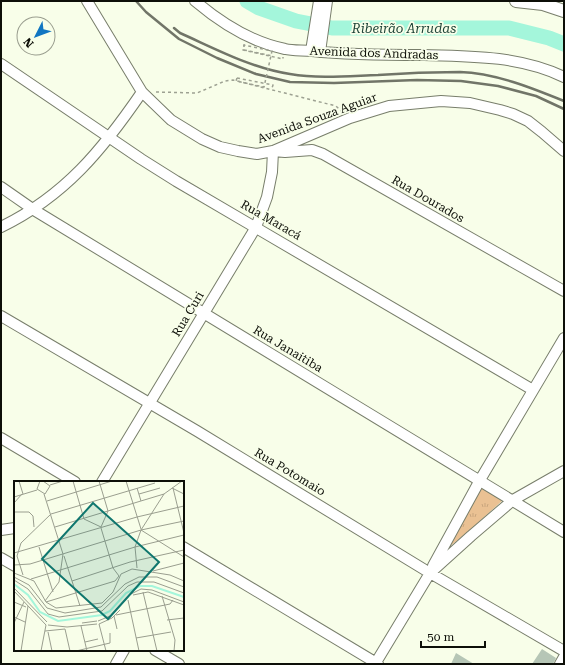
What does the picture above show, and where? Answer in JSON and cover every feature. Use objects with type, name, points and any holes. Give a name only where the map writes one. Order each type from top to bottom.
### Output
[{"type":"main road","points":[[516,1],[542,4],[564,11]]},
{"type":"street","name":"Avenida Souza Aguiar","points":[[86,1],[142,92],[171,120],[202,139],[220,147],[257,154],[273,150],[350,118],[389,106],[441,101],[470,103],[500,110],[528,121],[564,151]]},
{"type":"street","name":"Avenida dos Andradas","points":[[195,1],[222,23],[246,36],[286,50],[316,48],[361,55],[459,56],[503,59],[533,65],[564,77]]},
{"type":"street","points":[[316,48],[323,2]]},
{"type":"street","name":"Rua Maracá","points":[[1,64],[176,181],[533,390]]},
{"type":"street","points":[[1,227],[34,210],[75,177],[109,137],[142,92]]},
{"type":"street","name":"Rua Curi","points":[[103,481],[256,227],[267,197],[272,172],[273,150]]},
{"type":"street","name":"Rua Dourados","points":[[273,150],[285,152],[312,150],[323,154],[564,291]]},
{"type":"street","name":"Rua Janaitiba","points":[[1,187],[34,210],[564,532]]},
{"type":"street","name":"Rua Potomaio","points":[[1,316],[197,431],[430,573],[564,651]]},
{"type":"street","points":[[184,548],[376,664],[430,573],[480,480],[564,338]]},
{"type":"street","points":[[1,438],[73,481]]},
{"type":"street","points":[[430,573],[513,500],[564,471]]},
{"type":"street","points":[[1,530],[14,528]]},
{"type":"street","points":[[1,558],[14,565]]},
{"type":"street","points":[[116,664],[123,651]]},
{"type":"street","points":[[158,651],[179,664]]},
{"type":"street","points":[[560,664],[564,657]]},
{"type":"path","points":[[244,50],[244,45],[272,51],[266,80],[264,87],[236,81],[237,78],[258,82],[266,84],[273,85],[272,88]]},
{"type":"path","points":[[142,92],[197,93],[225,81],[233,80],[272,88],[336,106],[350,118]]},
{"type":"green space","points":[[482,486],[503,500],[448,548]]},
{"type":"building","points":[[542,649],[556,658],[553,664],[532,664]]},
{"type":"building","points":[[456,653],[474,664],[451,664]]},
{"type":"waterway","name":"Ribeirão Arrudas","points":[[247,1],[259,8],[296,21],[332,28],[509,28],[549,38],[564,44]]},
{"type":"railway","points":[[136,1],[146,12],[179,39],[217,58],[256,74],[290,82],[334,83],[417,80],[461,81],[498,86],[536,96],[564,109]]},
{"type":"railway","points":[[174,28],[180,33],[248,63],[290,74],[301,76],[334,77],[429,72],[473,73],[500,78],[564,101]]}]
